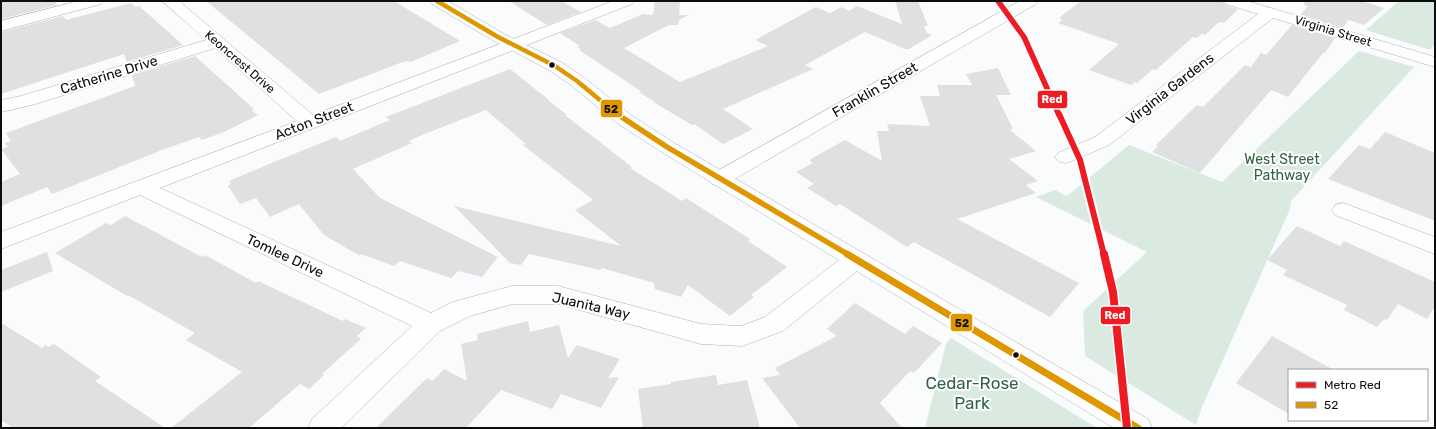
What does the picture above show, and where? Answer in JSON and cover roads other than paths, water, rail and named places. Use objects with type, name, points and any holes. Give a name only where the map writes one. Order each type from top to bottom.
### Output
[{"type":"street","points":[[1,26],[96,1]]},
{"type":"street","name":"Keoncrest Drive","points":[[170,1],[310,122]]},
{"type":"street","points":[[437,1],[555,66],[578,81],[624,119],[719,179],[1138,428]]},
{"type":"street","name":"Acton Street","points":[[1,241],[627,1]]},
{"type":"street","name":"Franklin Street","points":[[719,179],[1031,1]]},
{"type":"street","name":"Virginia Street","points":[[1231,1],[1435,62]]},
{"type":"street","name":"Virginia Gardens","points":[[1065,157],[1102,141],[1270,13]]},
{"type":"street","name":"Catherine Drive","points":[[1,106],[25,101],[217,42]]},
{"type":"street","name":"Tomlee Drive","points":[[140,187],[431,324]]},
{"type":"street","points":[[1343,210],[1435,246]]},
{"type":"street","name":"Juanita Way","points":[[322,428],[431,324],[462,309],[512,295],[558,295],[701,334],[742,336],[774,324],[855,260]]},
{"type":"metro line","name":"Red","points":[[998,1],[1024,37],[1080,160],[1113,292],[1127,428]]},
{"type":"park label","name":"West Street Pathway","points":[[1282,168]]},
{"type":"park label","name":"Cedar-Rose Park","points":[[972,393]]}]
